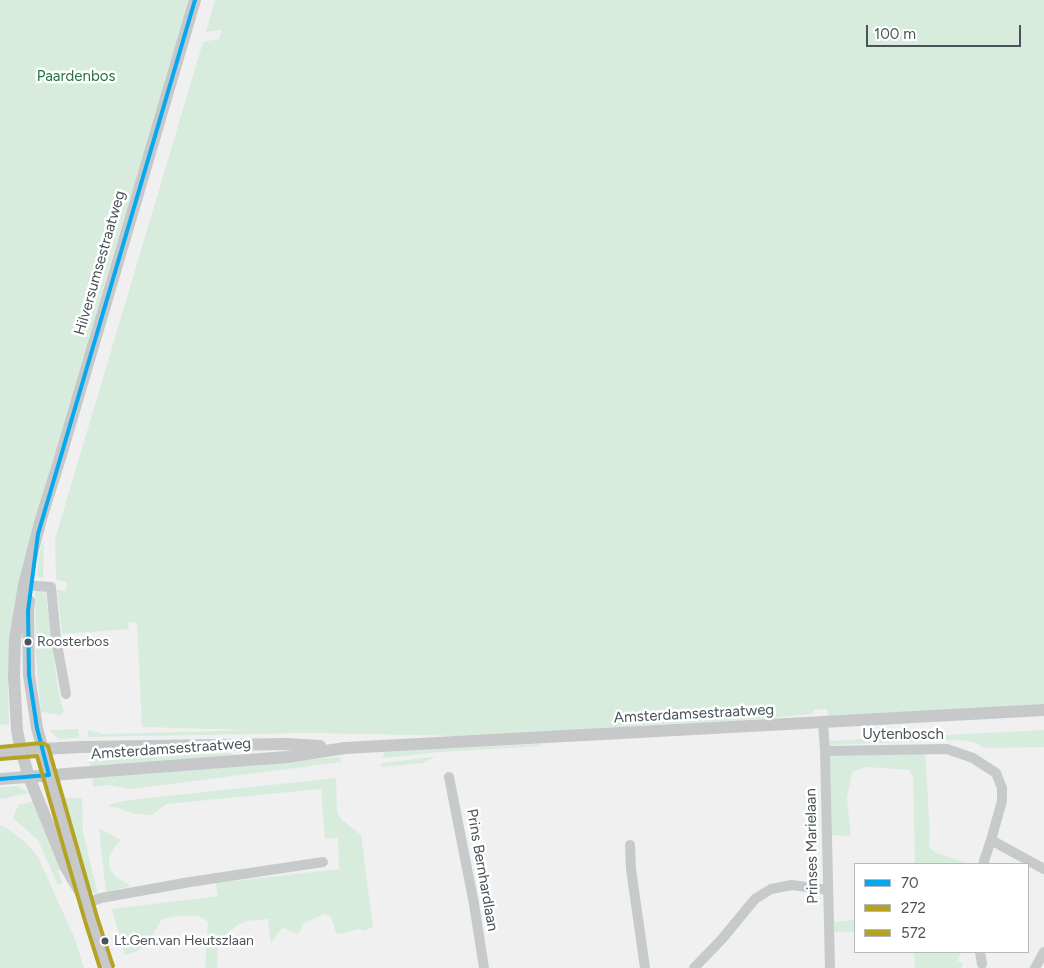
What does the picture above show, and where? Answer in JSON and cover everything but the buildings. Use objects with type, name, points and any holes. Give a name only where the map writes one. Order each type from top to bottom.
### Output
[{"type":"main road","name":"Hilversumsestraatweg","points":[[86,902],[66,868],[28,777],[17,730],[14,676],[15,639],[38,534],[195,0]]},
{"type":"main road","name":"Hilversumsestraatweg","points":[[27,585],[29,675],[32,703],[49,775],[86,902]]},
{"type":"main road","name":"Amsterdamsestraatweg","points":[[0,779],[287,757],[345,748],[1044,710]]},
{"type":"main road","name":"Amsterdamsestraatweg","points":[[0,753],[82,747],[286,744],[345,748]]},
{"type":"main road","points":[[86,902],[107,968]]},
{"type":"street","points":[[27,585],[51,587],[56,639],[66,694]]},
{"type":"street","name":"Prinses Marielaan","points":[[823,723],[830,968]]},
{"type":"street","name":"Uytenbosch","points":[[825,751],[947,749],[973,758],[996,773],[1002,788],[1002,800],[983,863]]},
{"type":"street","name":"Prins Bernhardlaan","points":[[449,777],[474,904],[484,968]]},
{"type":"street","points":[[991,840],[1044,869]]},
{"type":"street","points":[[630,845],[631,869],[645,968]]},
{"type":"street","points":[[86,902],[190,882],[323,862]]},
{"type":"street","points":[[694,968],[722,939],[755,899],[771,889],[792,885],[828,890]]},
{"type":"street","points":[[1035,968],[1044,952]]},
{"type":"street","points":[[980,953],[982,964]]},
{"type":"green space","name":"Paardenbos","points":[[0,0],[191,0],[110,265],[28,552],[10,636],[9,724],[0,725]]},
{"type":"green space","name":"Roosterbos","points":[[215,0],[1044,0],[1044,704],[828,719],[827,709],[814,710],[813,714],[732,721],[647,725],[584,731],[459,736],[310,733],[88,737],[88,730],[104,734],[252,730],[142,727],[137,623],[128,622],[129,629],[62,634],[57,590],[66,591],[67,582],[56,580],[55,539],[203,42],[219,39],[222,30],[206,32]]},
{"type":"green space","points":[[44,539],[44,578],[37,577],[39,555]]},
{"type":"green space","points":[[35,588],[45,589],[58,689],[64,712],[61,715],[41,712],[36,658]]},
{"type":"green space","points":[[78,729],[79,738],[59,739],[49,730]]},
{"type":"green space","points":[[1044,730],[1044,747],[984,748],[974,742],[960,740],[830,745],[830,741]]},
{"type":"green space","points":[[540,744],[540,746],[440,752],[383,758],[384,752]]},
{"type":"green space","points":[[925,751],[930,834],[929,848],[937,853],[966,863],[915,863],[913,778],[909,770],[867,767],[852,772],[847,798],[851,836],[832,835],[830,755]]},
{"type":"green space","points":[[230,753],[235,756],[90,768],[89,759]]},
{"type":"green space","points":[[340,757],[342,762],[131,789],[107,785],[93,787],[93,777]]},
{"type":"green space","points":[[435,757],[422,763],[381,767],[381,763]]},
{"type":"green space","points":[[336,778],[337,812],[341,819],[361,835],[373,927],[364,931],[359,929],[339,934],[336,933],[331,917],[324,914],[303,924],[300,932],[297,934],[284,928],[281,929],[271,943],[268,919],[246,921],[236,926],[218,941],[217,968],[205,968],[208,922],[199,916],[177,916],[162,919],[146,946],[125,955],[112,909],[218,896],[216,883],[339,869],[338,838],[325,839],[321,789],[166,804],[152,815],[135,814],[108,806],[130,800]]},
{"type":"green space","points":[[17,786],[30,793],[0,799],[0,787]]},
{"type":"green space","points":[[62,798],[82,799],[83,832],[98,895],[90,891]]},
{"type":"green space","points":[[35,801],[60,870],[58,871],[62,883],[58,885],[38,840],[13,818],[18,805]]},
{"type":"green space","points":[[0,825],[25,842],[38,857],[75,939],[84,968],[0,968]]},
{"type":"green space","points":[[99,828],[121,840],[109,858],[109,867],[115,876],[131,886],[106,892]]},
{"type":"green space","points":[[854,920],[854,932],[834,932],[834,922]]},
{"type":"green space","points":[[914,953],[961,953],[958,961],[963,963],[961,968],[915,968]]},
{"type":"transit line","name":"70","points":[[0,779],[49,775],[37,728],[29,675],[28,611],[38,534],[195,0]]},
{"type":"transit line","name":"572","points":[[0,747],[42,743],[48,746],[113,966]]},
{"type":"transit line","name":"272","points":[[1,759],[37,756],[100,968]]},
{"type":"place","name":"Roosterbos","points":[[28,642]]},
{"type":"place","name":"Lt.Gen.van Heutszlaan","points":[[105,941]]}]
